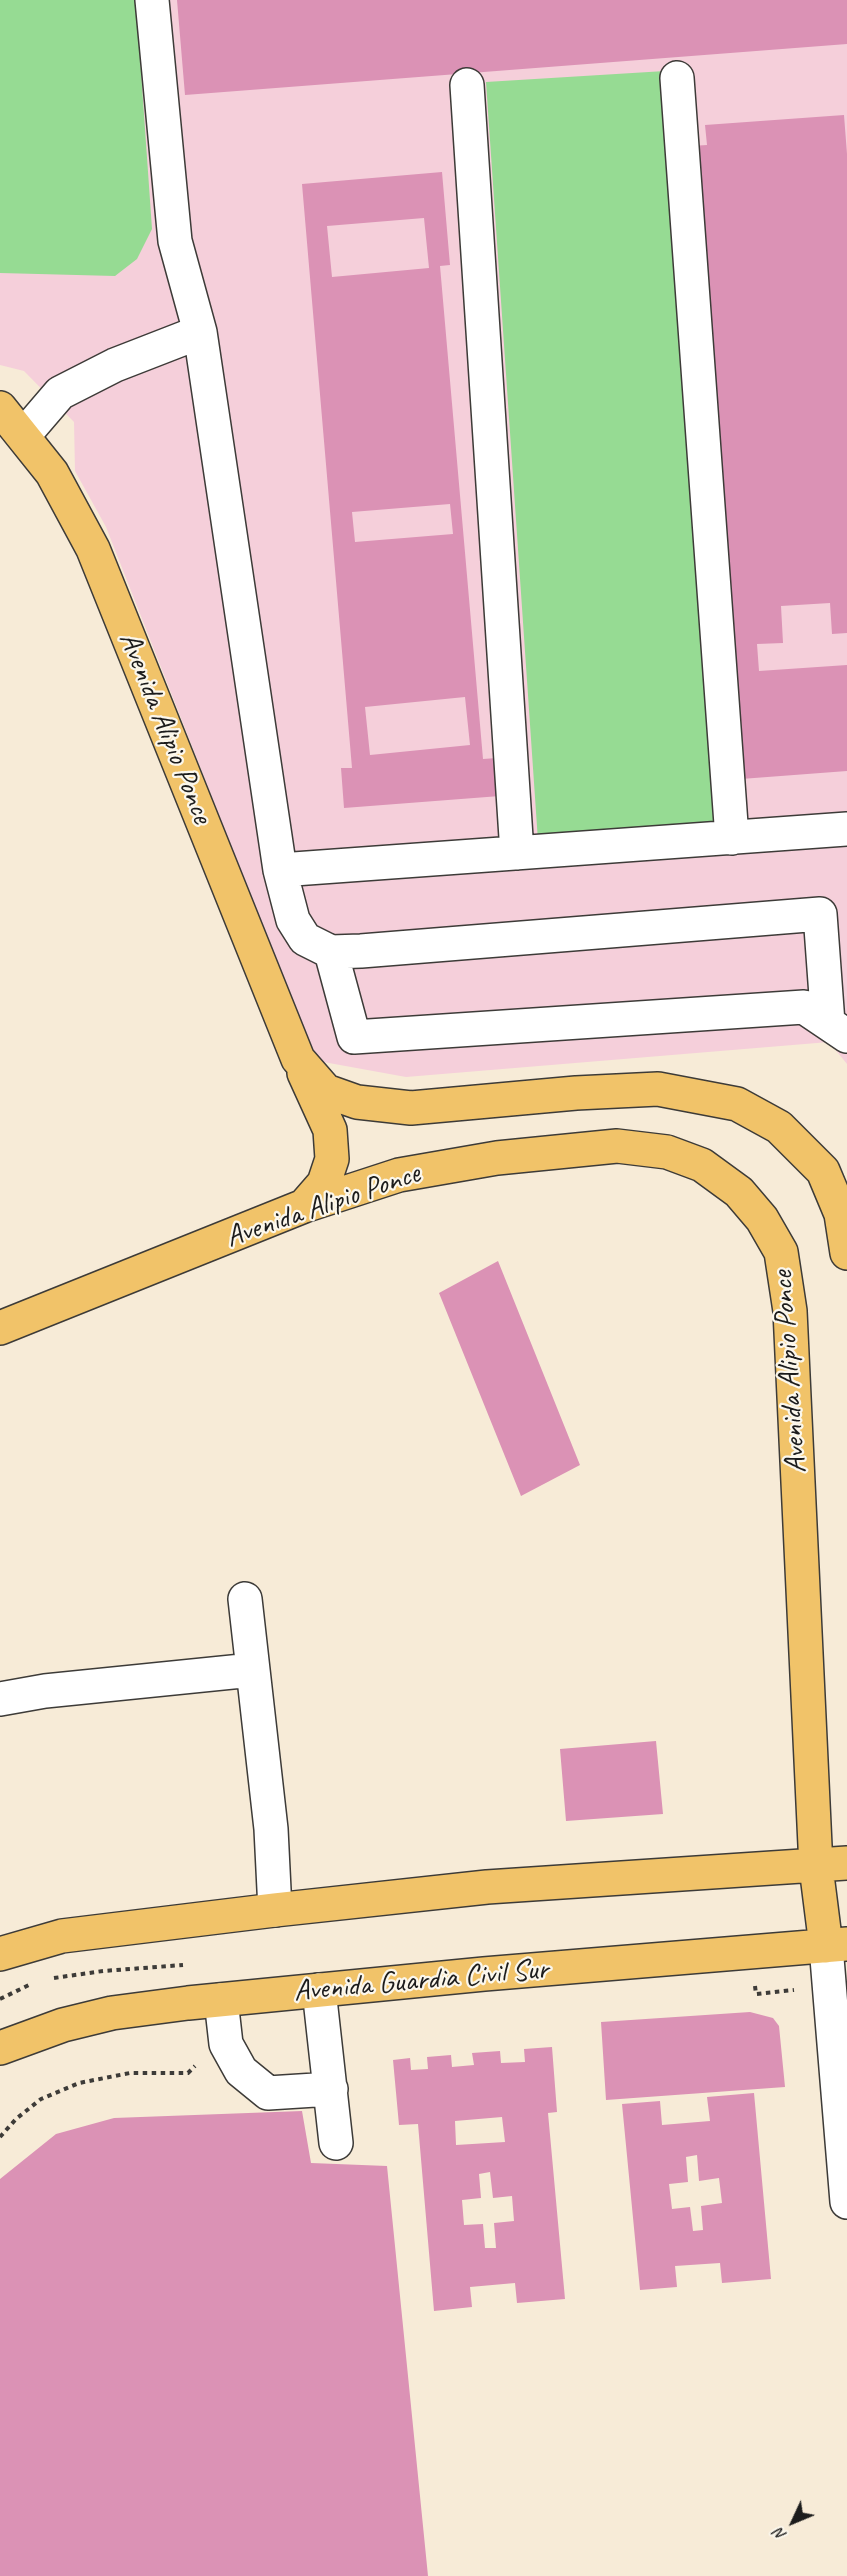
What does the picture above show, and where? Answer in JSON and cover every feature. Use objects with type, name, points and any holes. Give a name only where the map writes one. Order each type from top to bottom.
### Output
[{"type":"main road","name":"Avenida Alipio Ponce","points":[[0,408],[24,435],[52,473],[93,549],[298,1059],[326,1091],[357,1102],[411,1108],[576,1093],[658,1089],[737,1104],[779,1127],[823,1171],[841,1214],[847,1253]]},
{"type":"main road","points":[[298,1059],[330,1130],[332,1159],[324,1183],[304,1206]]},
{"type":"main road","name":"Avenida Alipio Ponce","points":[[0,1328],[53,1309],[304,1206],[399,1175],[497,1158],[616,1146],[667,1152],[702,1164],[739,1192],[762,1219],[781,1252],[790,1311],[837,1945]]},
{"type":"main road","points":[[0,1954],[62,1936],[487,1887],[832,1865]]},
{"type":"main road","name":"Avenida Guardia Civil Sur","points":[[0,2048],[63,2025],[112,2013],[319,1990],[837,1945]]},
{"type":"street","points":[[152,0],[175,241],[200,332],[280,870],[293,920],[305,939],[331,951],[361,951],[820,914],[837,1029]]},
{"type":"street","points":[[676,78],[732,838]]},
{"type":"street","points":[[467,86],[517,853]]},
{"type":"street","points":[[24,435],[60,393],[115,365],[200,332]]},
{"type":"street","points":[[280,870],[847,829]]},
{"type":"street","points":[[331,951],[354,1037],[804,1007],[837,1029]]},
{"type":"street","points":[[245,1599],[271,1829],[275,1910]]},
{"type":"street","points":[[0,1699],[45,1691],[252,1670]]},
{"type":"street","name":"Avenida Alipio Ponce","points":[[837,1945],[847,2202]]},
{"type":"street","points":[[319,1990],[336,2143]]},
{"type":"street","points":[[220,2000],[226,2044],[241,2071],[268,2093],[331,2089]]},
{"type":"path","points":[[0,2138],[16,2119],[41,2099],[79,2083],[130,2073],[188,2073],[196,2067],[194,2057]]},
{"type":"shaded area","points":[[0,0],[847,0],[847,1064],[829,1042],[406,1077],[318,1061],[288,991],[106,527],[75,471],[74,422],[24,371],[0,365]]},
{"type":"green space","points":[[0,0],[136,0],[152,229],[137,259],[115,276],[0,273]]},
{"type":"green space","points":[[665,71],[715,827],[538,841],[486,82]]},
{"type":"building","points":[[177,0],[847,0],[847,44],[185,95]]},
{"type":"building","points":[[844,115],[847,154],[847,633],[832,634],[830,603],[781,606],[783,643],[757,644],[759,671],[847,665],[847,771],[741,779],[691,146],[707,145],[705,125]]},
{"type":"building","points":[[442,172],[450,265],[440,266],[483,759],[497,758],[500,796],[344,808],[341,768],[352,768],[302,184]],"holes":[[[424,218],[429,268],[332,277],[327,226]],[[450,504],[453,534],[355,542],[352,512]],[[465,697],[470,745],[370,755],[365,707]]]},
{"type":"building","points":[[498,1261],[580,1465],[521,1496],[439,1293]]},
{"type":"building","points":[[656,1741],[663,1814],[566,1821],[560,1749]]},
{"type":"building","points":[[750,2012],[773,2018],[779,2026],[785,2087],[606,2100],[601,2022]]},
{"type":"building","points":[[552,2047],[557,2112],[548,2113],[565,2299],[517,2303],[515,2283],[470,2287],[472,2307],[434,2311],[418,2124],[399,2125],[393,2060],[410,2058],[411,2070],[428,2069],[427,2057],[451,2055],[452,2067],[474,2065],[472,2053],[500,2051],[501,2063],[525,2062],[524,2049]],"holes":[[[502,2117],[505,2142],[456,2145],[455,2121]],[[490,2172],[493,2198],[512,2196],[514,2221],[494,2223],[496,2248],[485,2248],[483,2224],[464,2225],[462,2200],[481,2198],[479,2174]]]},
{"type":"building","points":[[754,2093],[771,2279],[722,2283],[720,2263],[675,2266],[677,2287],[640,2290],[622,2104],[660,2101],[662,2125],[710,2121],[707,2097]],"holes":[[[697,2155],[699,2181],[719,2178],[722,2203],[701,2206],[703,2230],[693,2231],[690,2207],[672,2209],[669,2184],[688,2182],[686,2157]]]},
{"type":"building","points":[[302,2111],[311,2163],[387,2166],[428,2576],[0,2576],[0,2179],[56,2134],[114,2118]]}]
